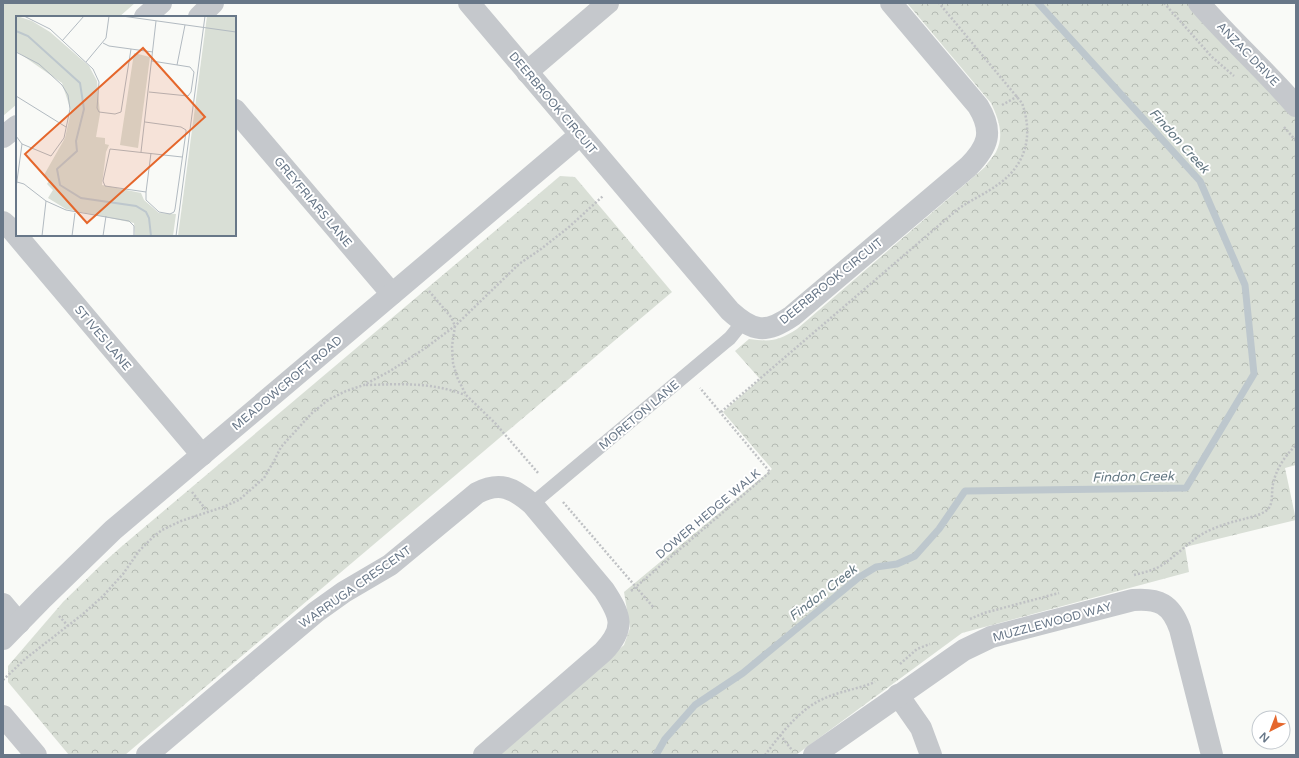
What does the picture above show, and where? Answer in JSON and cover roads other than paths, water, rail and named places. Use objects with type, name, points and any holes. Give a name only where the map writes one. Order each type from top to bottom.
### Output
[{"type":"street","points":[[146,16],[162,3]]},
{"type":"street","points":[[200,16],[213,3]]},
{"type":"street","name":"DEERBROOK CIRCUIT","points":[[469,3],[730,311],[742,322],[754,328],[774,327],[782,324],[968,167],[983,148],[987,138],[988,128],[984,115],[891,3]]},
{"type":"street","points":[[527,72],[608,3]]},
{"type":"street","name":"ANZAC DRIVE","points":[[1199,3],[1296,106]]},
{"type":"street","name":"GREYFRIARS LANE","points":[[236,111],[392,294]]},
{"type":"street","points":[[3,137],[16,127]]},
{"type":"street","name":"MEADOWCROFT ROAD","points":[[3,639],[42,598],[87,555],[202,455],[580,135]]},
{"type":"street","name":"ST IVES LANE","points":[[3,222],[16,235]]},
{"type":"street","name":"ST IVES LANE","points":[[17,236],[202,455]]},
{"type":"street","name":"WARRUGA CRESCENT","points":[[147,755],[316,612],[344,592],[390,565],[477,494],[485,489],[495,486],[508,488],[520,494],[532,504],[604,590],[614,605],[618,615],[618,625],[616,634],[611,644],[484,755]]},
{"type":"street","name":"MUZZLEWOOD WAY","points":[[814,755],[964,650],[991,637],[1133,600],[1152,600],[1164,604],[1176,618],[1212,755]]},
{"type":"street","points":[[3,604],[19,623]]},
{"type":"street","points":[[898,695],[921,728],[931,755]]},
{"type":"street","points":[[3,716],[36,755]]},
{"type":"lane","name":"MORETON LANE","points":[[532,504],[730,338],[742,322]]},
{"type":"waterway","name":"Findon Creek","points":[[656,755],[665,739],[695,705],[743,673],[858,578],[876,567],[897,564],[915,556],[939,529],[965,491],[1186,488],[1254,374],[1245,285],[1200,181],[1038,3]]}]
